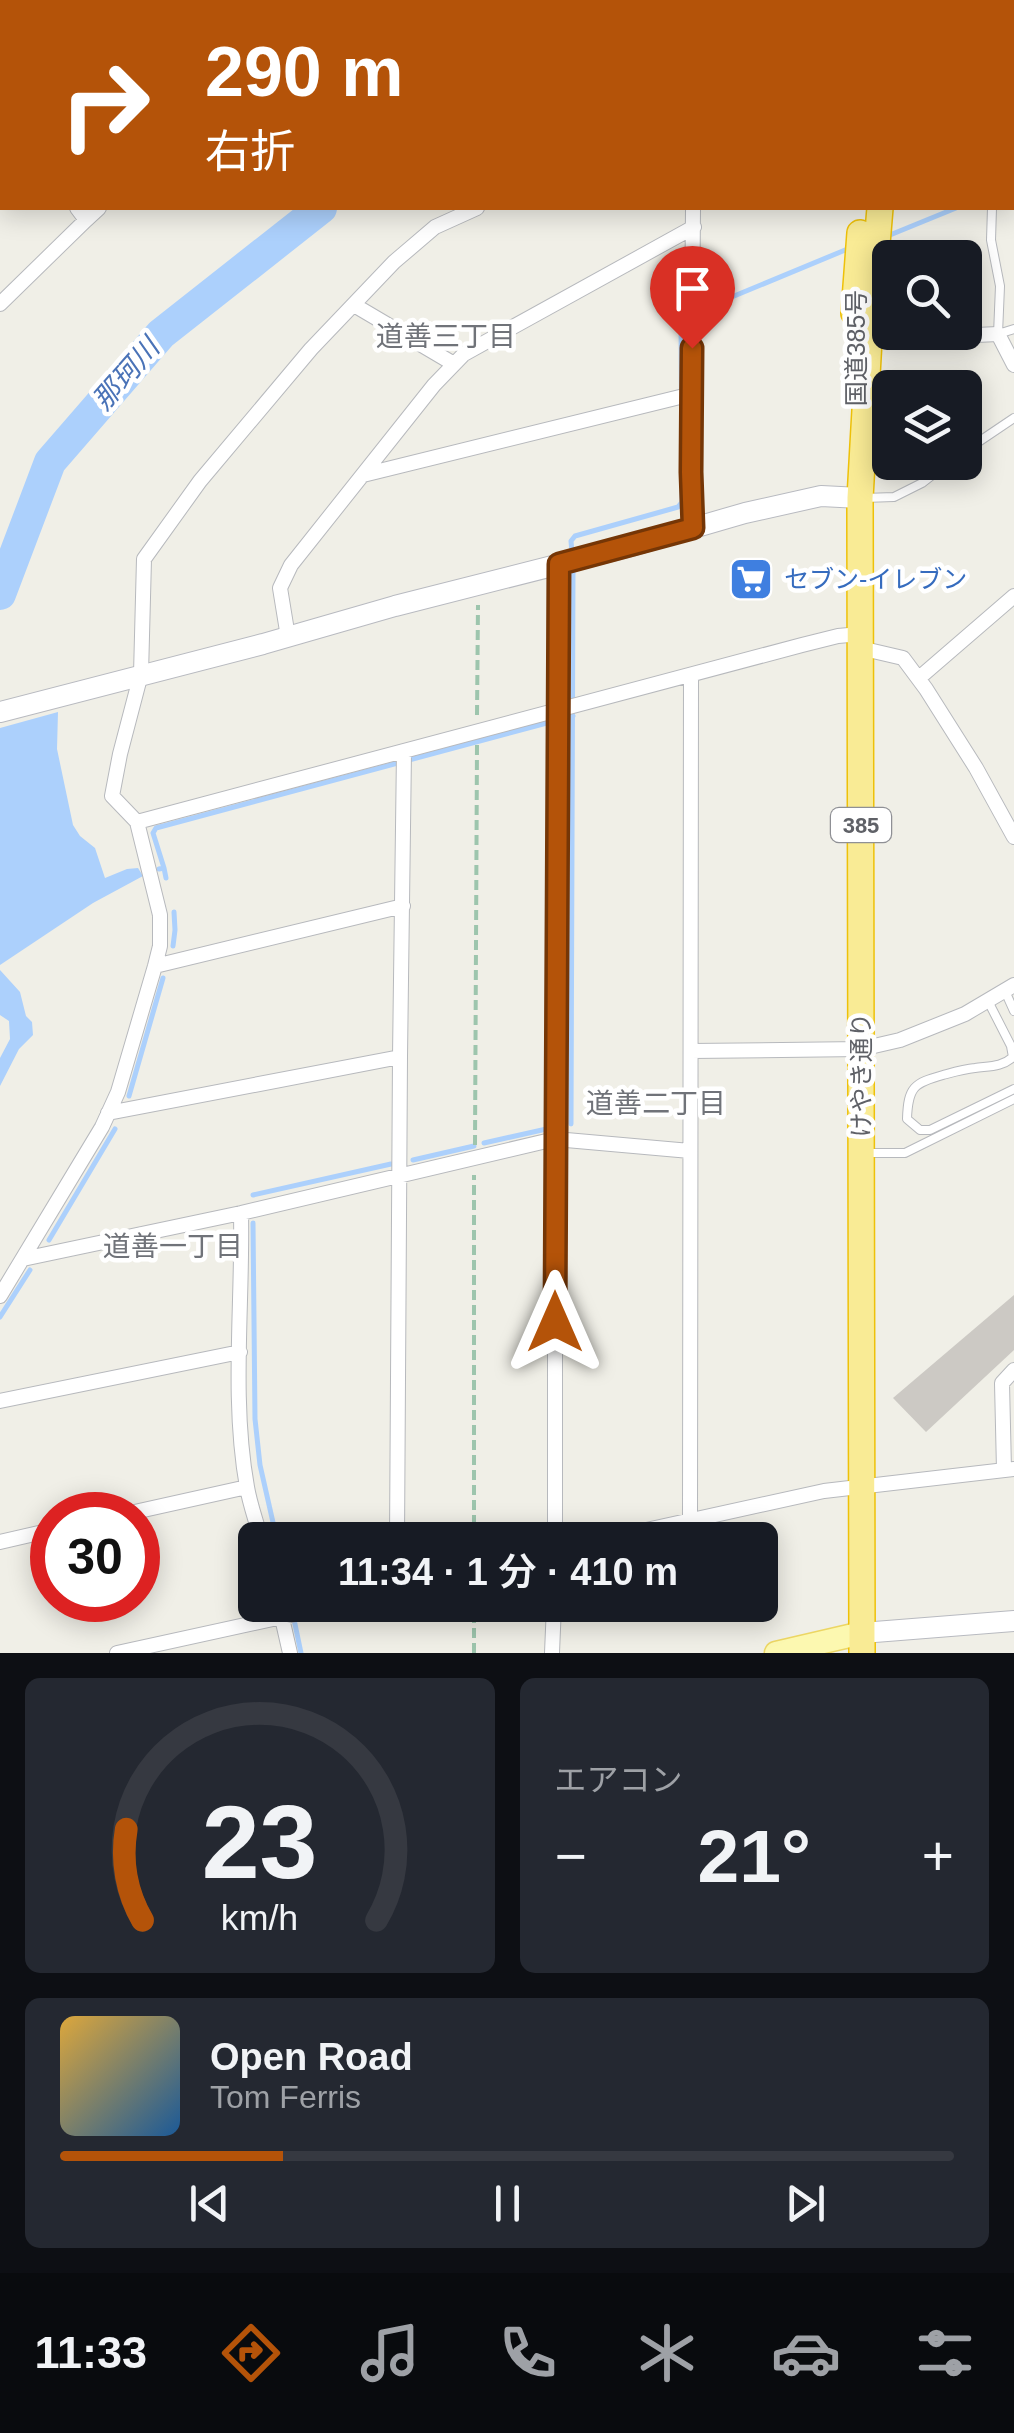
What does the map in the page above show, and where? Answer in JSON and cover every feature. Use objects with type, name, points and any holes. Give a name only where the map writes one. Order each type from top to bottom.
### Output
[{"type":"highway","name":"国道385号","points":[[860,498],[852,342],[863,210]]},
{"type":"highway","name":"国道385号","points":[[860,498],[880,210]]},
{"type":"highway","name":"けやき通り","points":[[860,498],[862,1643]]},
{"type":"main road","points":[[776,1653],[862,1643]]},
{"type":"street","points":[[0,1296],[108,1114],[118,1092],[160,946],[160,915],[138,822],[112,796],[136,676],[144,559],[200,480],[311,349],[394,262],[435,227],[473,210]]},
{"type":"street","points":[[693,210],[693,528]]},
{"type":"street","points":[[0,304],[81,214]]},
{"type":"street","points":[[288,637],[280,588],[290,565],[454,364],[464,354],[694,227]]},
{"type":"street","points":[[354,305],[454,364]]},
{"type":"street","points":[[869,340],[998,334],[1014,365]]},
{"type":"street","points":[[363,475],[692,394]]},
{"type":"street","points":[[0,712],[745,513],[821,496],[860,498]]},
{"type":"street","points":[[555,1522],[559,564]]},
{"type":"street","points":[[919,678],[1014,596]]},
{"type":"street","points":[[138,822],[838,636],[903,658],[976,768],[1014,838]]},
{"type":"street","points":[[690,1521],[692,676]]},
{"type":"street","points":[[398,1522],[404,751]]},
{"type":"street","points":[[156,966],[403,906]]},
{"type":"street","points":[[691,1051],[862,1049],[900,1040],[965,1014],[1011,988]]},
{"type":"street","points":[[108,1114],[400,1057]]},
{"type":"street","points":[[23,1260],[555,1139],[690,1151]]},
{"type":"street","points":[[241,1213],[241,1419],[247,1487],[256,1522]]},
{"type":"street","points":[[0,1401],[240,1352]]},
{"type":"street","points":[[685,1522],[824,1491],[1009,1470],[1002,1383],[1014,1370]]},
{"type":"street","points":[[160,1506],[247,1487]]},
{"type":"street","points":[[0,1542],[30,1535]]},
{"type":"street","points":[[117,1653],[238,1622]]},
{"type":"street","points":[[283,1622],[290,1653]]},
{"type":"street","points":[[552,1653],[553,1622]]},
{"type":"street","points":[[862,1643],[1014,1622]]},
{"type":"lane","points":[[992,210],[991,240],[1000,286],[998,334],[1014,330]]},
{"type":"lane","points":[[982,440],[1014,418]]},
{"type":"lane","points":[[860,498],[894,497],[926,480]]},
{"type":"lane","points":[[1011,988],[1014,1011]]},
{"type":"lane","points":[[955,1128],[920,1130],[907,1119],[908,1102],[920,1081],[1004,1064],[1013,1056],[988,1000]]},
{"type":"lane","points":[[930,1130],[1014,1089]]},
{"type":"lane","points":[[860,1153],[905,1153],[1014,1098]]},
{"type":"lane","points":[[905,1153],[920,1130]]},
{"type":"path","points":[[474,1522],[479,586]]},
{"type":"path","points":[[474,1622],[474,1653]]},
{"type":"water","points":[[58,712],[57,749],[73,825],[95,848],[105,878],[138,868],[143,876],[93,903],[0,965],[0,728]]},
{"type":"water","points":[[0,970],[20,992],[33,1035],[19,1049],[0,1086],[0,1058],[10,1039],[9,1021],[0,1015]]},
{"type":"building","points":[[1014,1295],[1014,1350],[926,1432],[893,1398]]},
{"type":"waterway","name":"那珂川","points":[[0,594],[50,462],[161,334],[318,210]]},
{"type":"waterway","points":[[885,237],[951,210]]},
{"type":"waterway","points":[[572,553],[571,541],[575,536],[678,507],[682,502],[681,318],[850,248]]},
{"type":"waterway","points":[[571,1124],[573,564]]},
{"type":"waterway","points":[[159,869],[164,868],[153,833],[156,828],[573,716]]},
{"type":"waterway","points":[[164,868],[166,878]]},
{"type":"waterway","points":[[173,946],[174,912]]},
{"type":"waterway","points":[[129,1096],[163,978]]},
{"type":"waterway","points":[[484,1143],[551,1128]]},
{"type":"waterway","points":[[49,1240],[115,1129]]},
{"type":"waterway","points":[[413,1160],[474,1146]]},
{"type":"waterway","points":[[253,1195],[391,1164]]},
{"type":"waterway","points":[[253,1223],[255,1419],[273,1522]]},
{"type":"waterway","points":[[0,1317],[30,1270]]},
{"type":"waterway","points":[[295,1622],[301,1653]]},
{"type":"place","name":"セブン-イレブン","points":[[751,579]]},
{"type":"district","name":"道善三丁目","points":[[446,336]]},
{"type":"district","name":"道善二丁目","points":[[656,1103]]},
{"type":"district","name":"道善一丁目","points":[[173,1246]]},
{"type":"route","points":[[555,1322],[559,564],[693,528],[692,348]]}]
